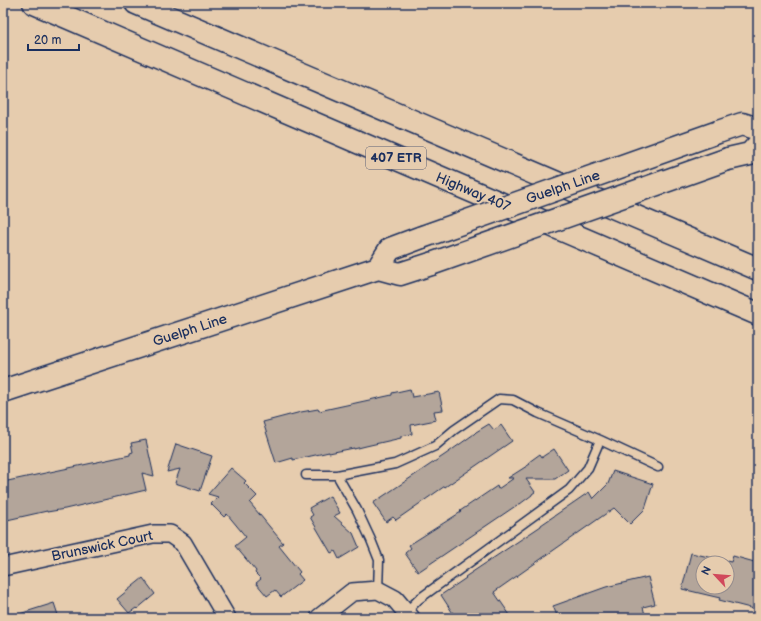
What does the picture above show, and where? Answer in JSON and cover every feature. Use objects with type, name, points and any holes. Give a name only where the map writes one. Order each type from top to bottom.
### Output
[{"type":"main road","name":"Highway 407","points":[[34,3],[758,314]]},
{"type":"main road","name":"407 ETR","points":[[136,3],[758,269]]},
{"type":"main road","name":"Guelph Line","points":[[378,268],[390,249],[422,237],[742,124],[758,129]]},
{"type":"main road","name":"Guelph Line","points":[[3,391],[378,268],[400,274],[431,264],[728,159],[750,154],[758,145]]},
{"type":"street","name":"Brunswick Court","points":[[3,567],[153,534],[170,534],[183,543],[227,618]]},
{"type":"street","points":[[319,618],[352,592],[378,590],[395,599],[408,615]]},
{"type":"lane","points":[[306,475],[337,475],[395,464],[435,446],[454,430],[499,399],[513,400],[538,413],[658,467]]},
{"type":"lane","points":[[408,615],[419,599],[425,594],[569,490],[588,468],[600,440]]},
{"type":"lane","points":[[337,475],[357,510],[379,560],[378,590]]},
{"type":"building","points":[[410,389],[412,397],[439,392],[443,410],[434,411],[436,420],[411,425],[412,434],[401,436],[401,438],[354,449],[329,452],[293,460],[293,458],[276,463],[263,422],[301,412],[318,409],[319,411],[392,395],[392,393]]},
{"type":"building","points":[[489,424],[494,430],[501,425],[512,441],[396,520],[393,517],[386,522],[373,503]]},
{"type":"building","points":[[146,440],[154,476],[142,473],[146,490],[65,509],[47,511],[7,520],[5,512],[3,512],[3,482],[130,455],[130,453],[133,452],[131,443]]},
{"type":"building","points":[[176,444],[212,456],[200,491],[175,483],[180,469],[167,472]]},
{"type":"building","points":[[554,449],[568,470],[555,479],[526,479],[535,492],[532,495],[418,572],[405,553],[411,548],[409,545],[461,512],[460,511],[497,486],[498,489],[514,478],[508,478],[530,464],[529,462],[540,454],[542,457]]},
{"type":"building","points":[[231,468],[246,481],[244,483],[257,496],[250,503],[283,543],[279,546],[300,572],[298,574],[303,580],[281,597],[275,590],[267,596],[256,583],[261,579],[235,546],[246,537],[227,514],[224,517],[211,504],[218,497],[208,494]]},
{"type":"building","points":[[613,471],[653,484],[645,509],[630,524],[614,508],[494,592],[512,618],[456,618],[441,595],[589,492],[593,499],[608,484]]},
{"type":"building","points":[[330,496],[340,513],[334,516],[353,533],[359,547],[339,559],[335,551],[331,553],[310,517],[313,515],[309,508]]},
{"type":"building","points":[[691,553],[700,555],[695,555],[695,592],[682,589]]},
{"type":"building","points":[[735,557],[758,563],[758,610],[719,600],[720,598],[707,595],[735,595]]},
{"type":"building","points":[[648,577],[655,604],[643,607],[645,615],[631,618],[558,618],[553,606],[606,587]]},
{"type":"building","points":[[143,578],[155,594],[137,609],[136,608],[129,613],[117,599]]},
{"type":"building","points":[[54,603],[59,618],[16,618],[16,615]]}]
